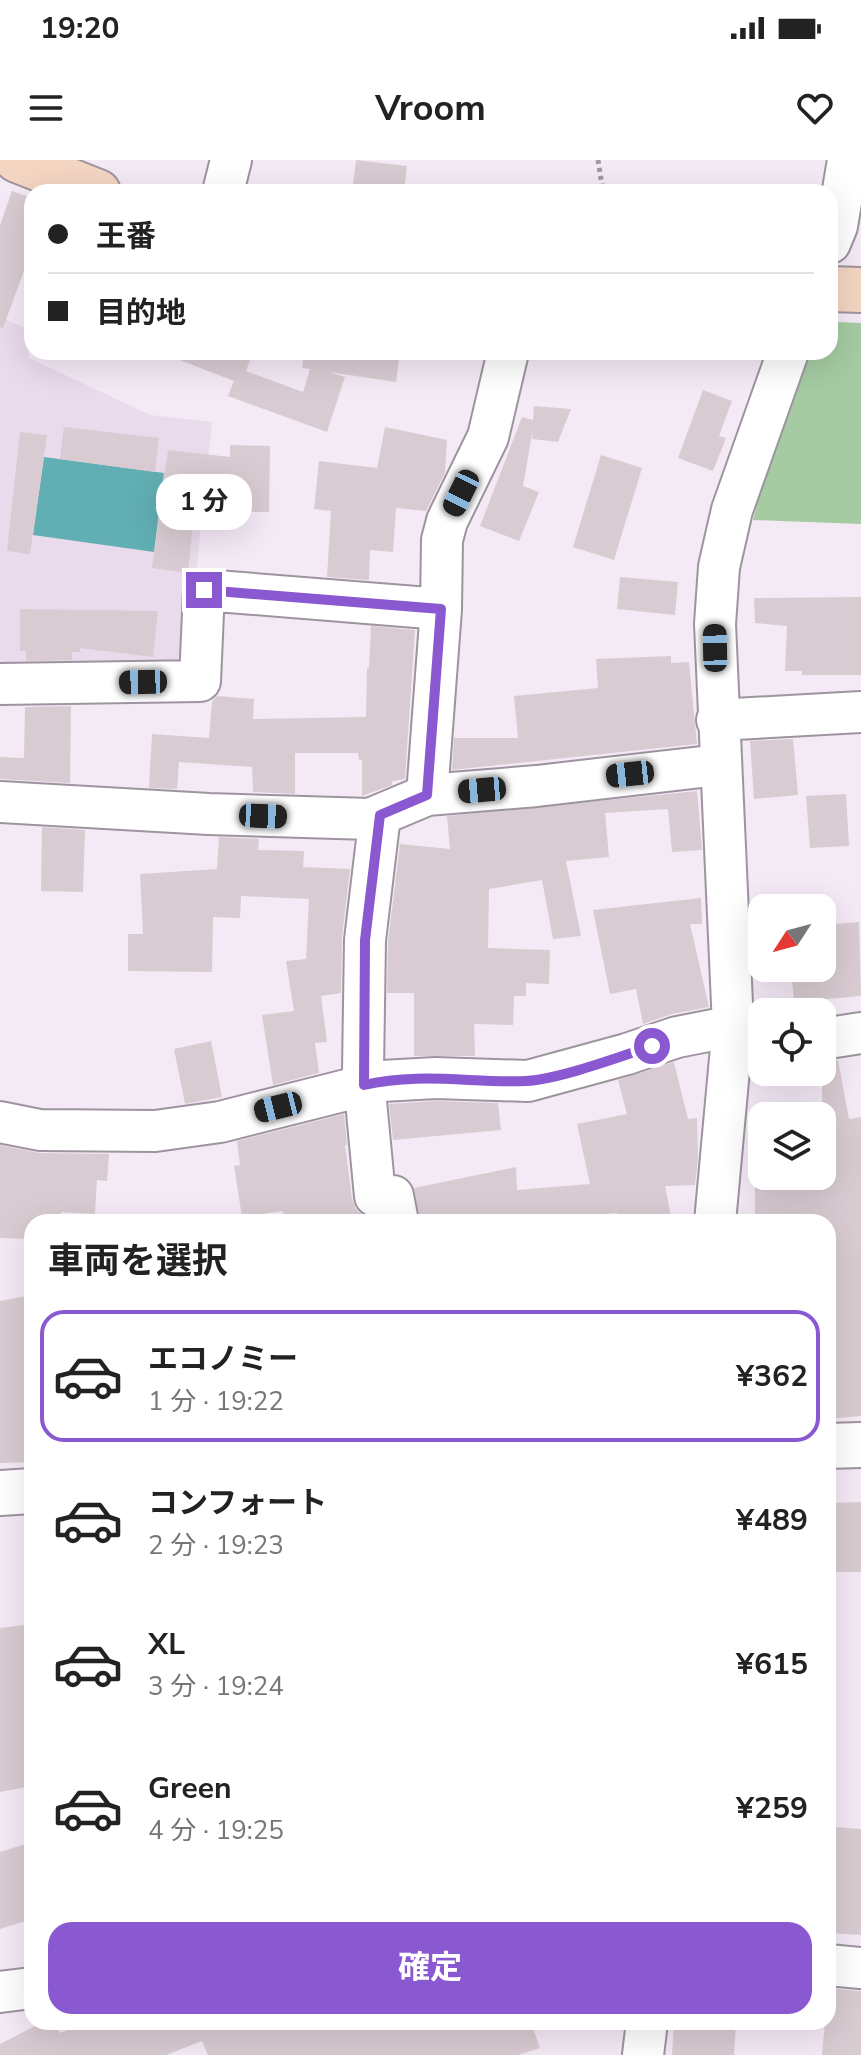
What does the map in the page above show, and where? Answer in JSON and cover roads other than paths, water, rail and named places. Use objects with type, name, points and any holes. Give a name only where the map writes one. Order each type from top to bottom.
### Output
[{"type":"main road","points":[[17,160],[78,184]]},
{"type":"main road","points":[[838,289],[861,290]]},
{"type":"street","points":[[225,184],[231,160]]},
{"type":"street","points":[[838,220],[848,160]]},
{"type":"street","points":[[427,795],[441,609],[442,540],[447,521],[488,437],[506,360]]},
{"type":"street","points":[[716,1214],[742,1043],[719,765],[715,624],[719,567],[732,510],[785,360]]},
{"type":"street","points":[[0,684],[200,681],[204,590],[441,609]]},
{"type":"street","points":[[717,720],[861,712]]},
{"type":"street","points":[[0,802],[370,819],[427,795],[719,765]]},
{"type":"street","points":[[380,815],[365,940],[364,1085],[375,1196],[393,1196],[396,1214]]},
{"type":"street","points":[[836,1037],[861,1033]]},
{"type":"street","points":[[0,1122],[40,1130],[155,1131],[220,1122],[382,1081],[436,1078],[528,1081],[677,1037],[742,1043]]},
{"type":"street","points":[[836,1446],[861,1445]]},
{"type":"street","points":[[0,1493],[24,1492]]},
{"type":"street","points":[[836,1966],[861,1968]]},
{"type":"street","points":[[0,1992],[24,1989]]},
{"type":"street","points":[[643,2055],[646,2030]]},
{"type":"water","points":[[44,457],[164,473],[154,552],[33,535]]}]
